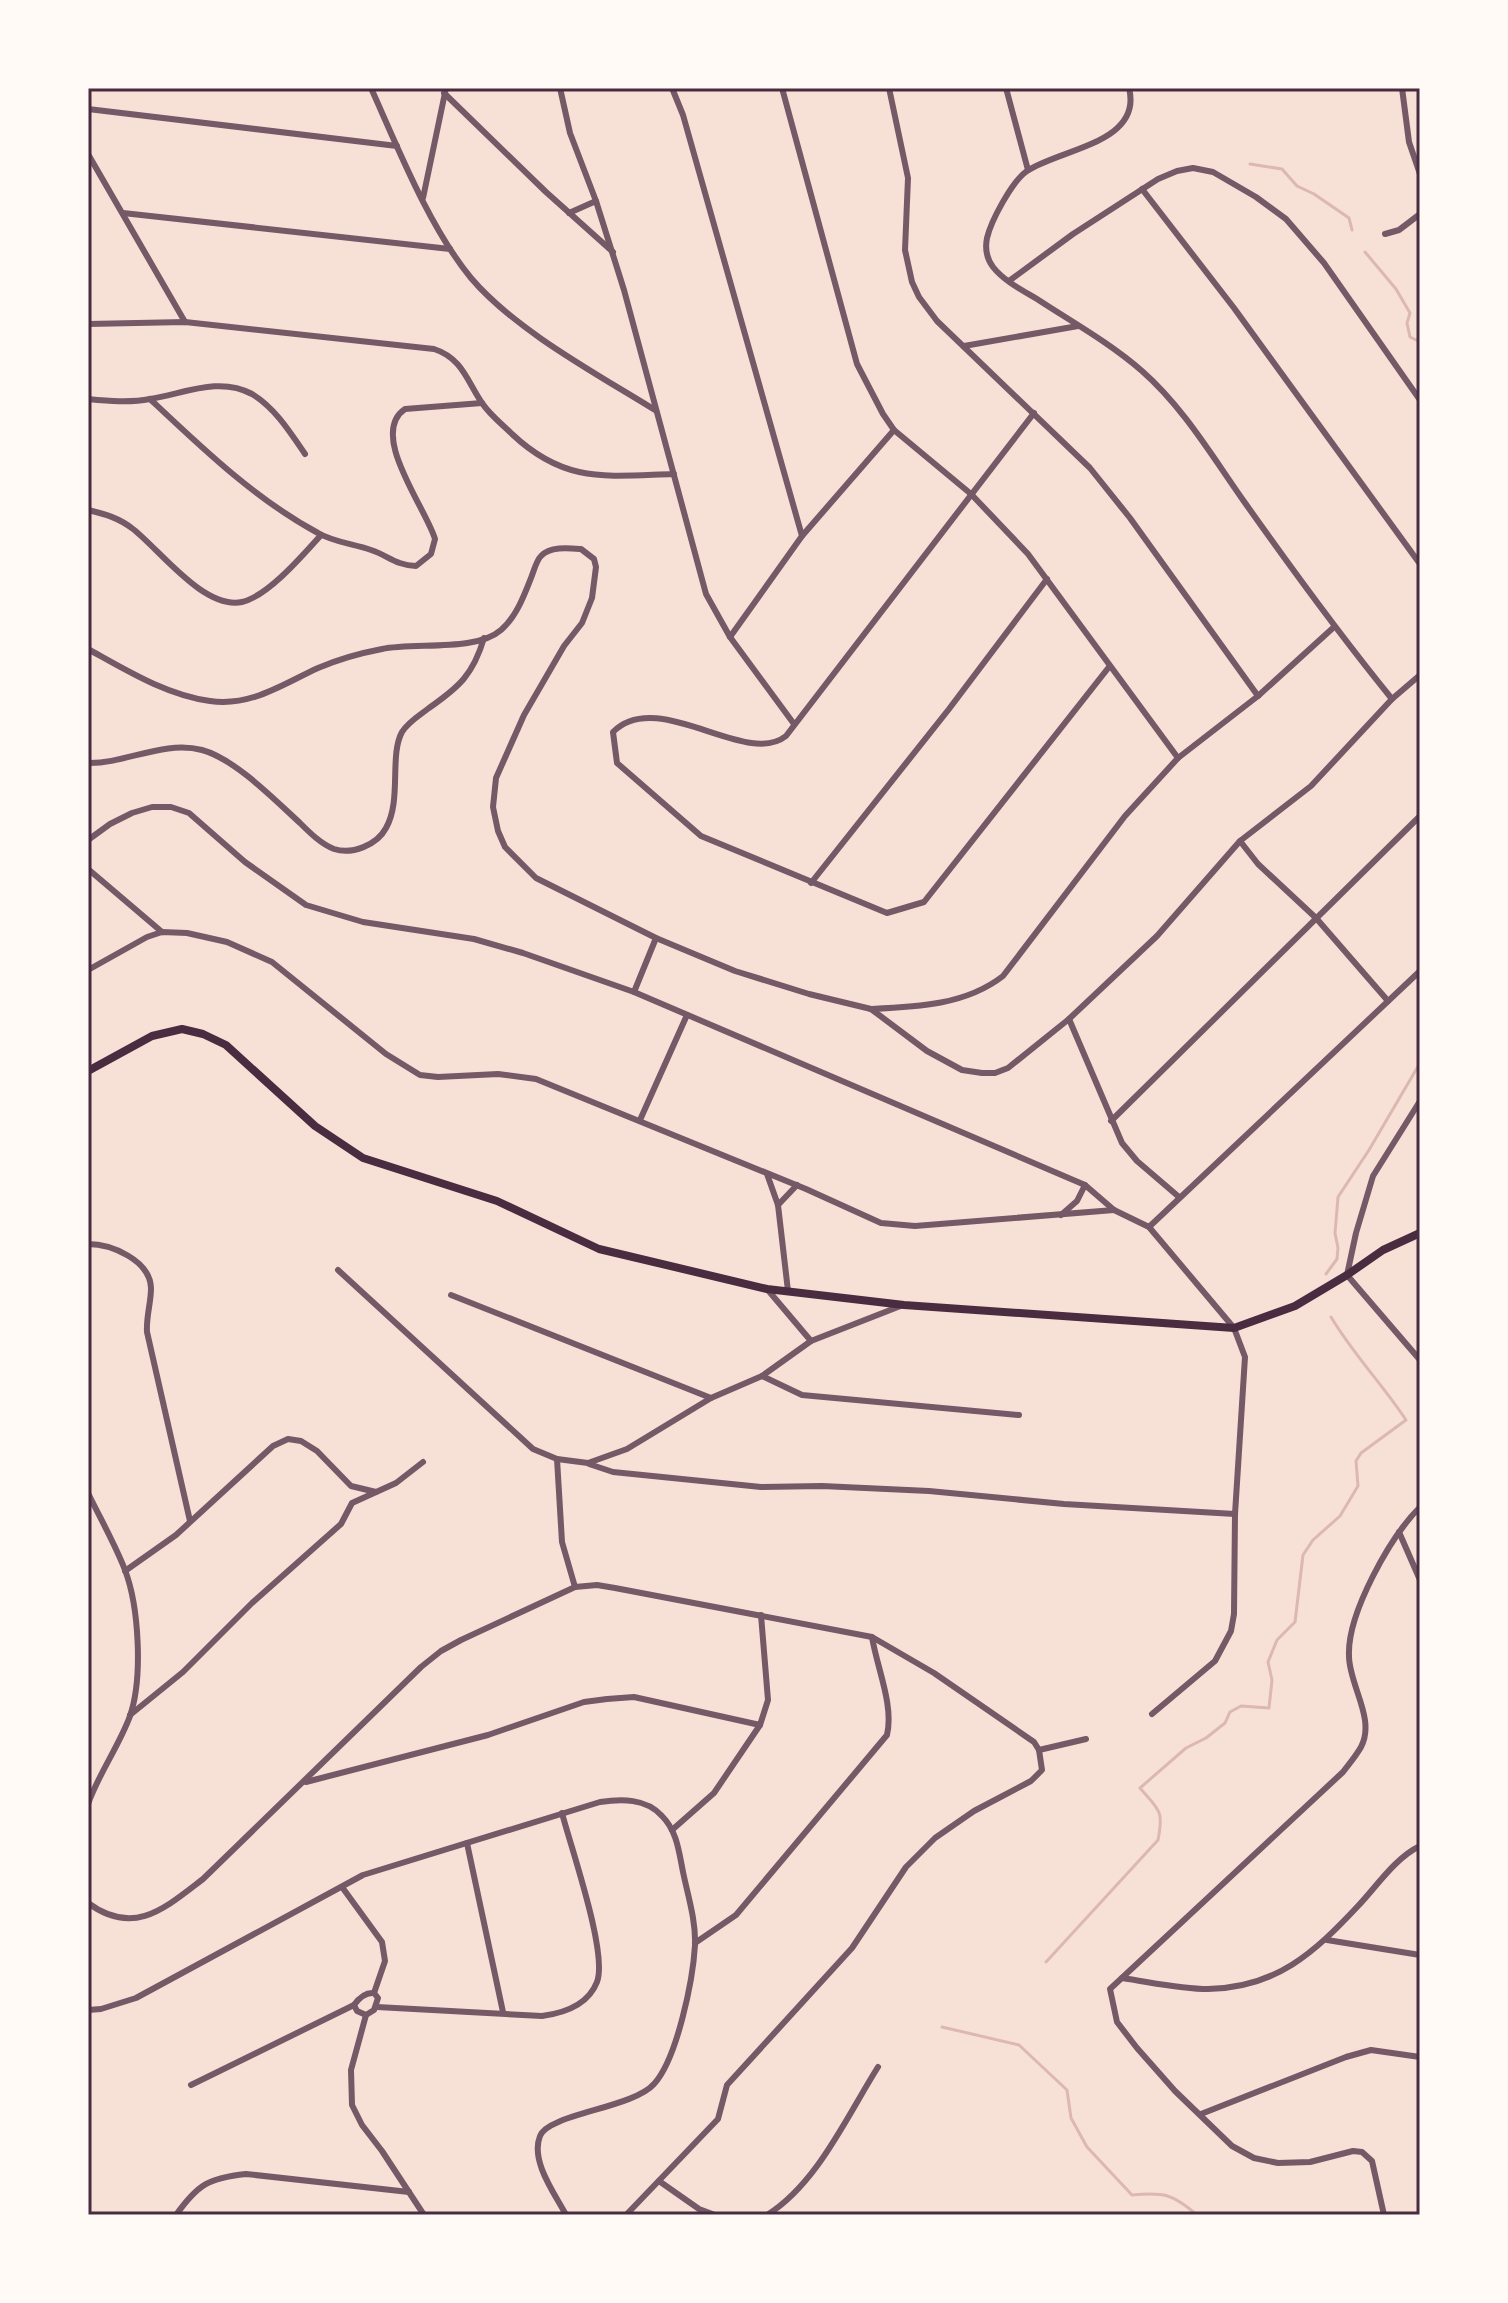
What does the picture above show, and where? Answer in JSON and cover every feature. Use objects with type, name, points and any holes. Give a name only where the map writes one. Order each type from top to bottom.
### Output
[{"type":"main road","points":[[88,1071],[152,1036],[182,1029],[203,1034],[226,1045],[315,1126],[363,1158],[497,1201],[599,1249],[767,1289],[904,1305],[1234,1328],[1295,1306],[1383,1250],[1420,1233]]},
{"type":"street","points":[[371,88],[423,198],[450,249],[472,279],[526,327],[655,410]]},
{"type":"street","points":[[560,88],[570,133],[613,252],[706,594],[730,637],[794,724]]},
{"type":"street","points":[[672,88],[683,115],[802,536]]},
{"type":"street","points":[[782,88],[857,364],[870,393],[894,430],[971,494],[1028,554],[1178,758]]},
{"type":"street","points":[[889,88],[907,160],[905,250],[912,282],[919,297],[937,321],[1090,468],[1258,696]]},
{"type":"street","points":[[1006,88],[1028,170]]},
{"type":"street","points":[[1129,88],[1132,99],[1130,110],[1117,129],[1028,170],[1020,177],[987,239],[991,264],[1009,281],[1124,355],[1166,394],[1334,627],[1392,699]]},
{"type":"street","points":[[1402,88],[1409,142],[1420,174]]},
{"type":"street","points":[[423,198],[445,90]]},
{"type":"street","points":[[445,90],[569,213],[613,252]]},
{"type":"street","points":[[88,109],[397,146]]},
{"type":"street","points":[[88,154],[185,322]]},
{"type":"street","points":[[1009,281],[1142,189],[1177,171],[1193,168],[1213,172],[1286,219],[1324,263],[1420,400]]},
{"type":"street","points":[[1142,189],[1234,308],[1420,564]]},
{"type":"street","points":[[569,213],[596,201]]},
{"type":"street","points":[[123,213],[450,249]]},
{"type":"street","points":[[1385,234],[1399,230],[1420,214]]},
{"type":"street","points":[[88,324],[185,322],[434,349],[453,358],[482,403],[519,441],[543,459],[559,467],[597,475],[674,474]]},
{"type":"street","points":[[964,346],[1079,326]]},
{"type":"street","points":[[88,399],[150,399],[206,387],[230,387],[251,394],[270,408],[305,454]]},
{"type":"street","points":[[150,399],[252,489],[321,535],[374,551],[399,565],[416,566],[431,554],[435,539],[396,456],[392,429],[396,418],[405,409],[482,403]]},
{"type":"street","points":[[1034,413],[779,741],[744,743],[723,734],[645,717],[624,721],[613,732],[617,763],[701,836],[887,913],[924,902],[1109,667]]},
{"type":"street","points":[[730,637],[802,536],[894,430]]},
{"type":"street","points":[[88,510],[126,524],[196,586],[215,599],[228,602],[242,602],[257,596],[300,559],[321,535]]},
{"type":"street","points":[[88,649],[141,678],[187,696],[212,702],[263,696],[346,657],[386,648],[459,643],[500,632],[519,606],[539,557],[566,548],[581,549],[594,559],[596,580],[592,598],[582,623],[564,646],[524,715],[496,778],[493,807],[505,847],[536,878],[656,938],[735,971],[871,1009],[936,1004],[985,989],[1003,976],[1125,816],[1178,758],[1258,696],[1334,627]]},
{"type":"street","points":[[811,883],[1047,579]]},
{"type":"street","points":[[88,763],[161,749],[201,750],[217,756],[261,787],[317,839],[332,848],[346,851],[361,848],[377,840],[390,820],[401,733],[410,722],[465,681],[484,638]]},
{"type":"street","points":[[871,1009],[905,1037],[962,1070],[995,1073],[1008,1068],[1069,1019],[1157,936],[1240,841],[1311,786],[1392,699],[1420,675]]},
{"type":"street","points":[[88,840],[110,824],[152,807],[171,807],[189,813],[245,862],[306,905],[363,922],[474,939],[634,992],[1085,1185],[1114,1210],[1149,1227],[1234,1328],[1245,1357],[1231,1631],[1215,1661],[1152,1714]]},
{"type":"street","points":[[1111,1121],[1420,816]]},
{"type":"street","points":[[1240,841],[1258,864],[1316,918],[1388,1001]]},
{"type":"street","points":[[88,869],[162,932]]},
{"type":"street","points":[[88,970],[147,937],[162,932],[187,933],[227,942],[272,962],[386,1054],[420,1075],[518,1075],[536,1079],[797,1185],[881,1223],[915,1226],[1114,1210]]},
{"type":"street","points":[[634,992],[656,938]]},
{"type":"street","points":[[1149,1227],[1420,971]]},
{"type":"street","points":[[640,1120],[687,1015]]},
{"type":"street","points":[[1069,1019],[1122,1143],[1137,1161],[1179,1197]]},
{"type":"street","points":[[1420,1101],[1373,1176],[1347,1275],[1420,1360]]},
{"type":"street","points":[[767,1174],[778,1205],[788,1291]]},
{"type":"street","points":[[778,1205],[797,1185]]},
{"type":"street","points":[[1061,1215],[1073,1206],[1085,1185]]},
{"type":"street","points":[[88,1244],[115,1248],[135,1261],[151,1286],[147,1332],[190,1521]]},
{"type":"street","points":[[338,1270],[533,1449],[557,1459],[588,1463],[613,1472],[761,1487],[822,1486],[929,1491],[1064,1504],[1235,1514]]},
{"type":"street","points":[[767,1289],[811,1341]]},
{"type":"street","points":[[451,1295],[711,1398]]},
{"type":"street","points":[[588,1463],[627,1449],[711,1398],[762,1376],[811,1341],[904,1305]]},
{"type":"street","points":[[762,1376],[802,1395],[1019,1415]]},
{"type":"street","points":[[125,1571],[176,1535],[273,1446],[288,1439],[301,1441],[317,1451],[351,1486],[376,1492]]},
{"type":"street","points":[[557,1459],[562,1542],[575,1587]]},
{"type":"street","points":[[130,1715],[183,1672],[252,1603],[341,1524],[352,1503],[396,1483],[423,1462]]},
{"type":"street","points":[[88,1493],[125,1571],[133,1600],[137,1644],[130,1715],[96,1781],[88,1804]]},
{"type":"street","points":[[1384,2215],[1372,2161],[1367,2154],[1353,2151],[1310,2162],[1278,2163],[1254,2158],[1232,2146],[1175,2091],[1117,2022],[1110,1989],[1343,1772],[1363,1744],[1365,1728],[1349,1661],[1353,1624],[1384,1555],[1420,1507]]},
{"type":"street","points":[[1399,1532],[1420,1580]]},
{"type":"street","points":[[88,1903],[101,1912],[124,1919],[143,1918],[164,1909],[203,1879],[441,1651],[575,1587],[597,1585],[615,1588],[872,1637],[934,1673],[1025,1734],[1039,1750],[1042,1770],[1031,1781],[935,1838],[906,1867],[852,1948],[727,2085],[718,2119],[634,2212],[626,2215]]},
{"type":"street","points":[[672,1830],[714,1793],[760,1725],[768,1700],[761,1615]]},
{"type":"street","points":[[695,1943],[736,1915],[887,1735],[888,1710],[872,1637]]},
{"type":"street","points":[[303,1782],[488,1735],[584,1702],[607,1699],[634,1697],[760,1725]]},
{"type":"street","points":[[1039,1750],[1086,1739]]},
{"type":"street","points":[[88,2010],[136,1998],[363,1875],[562,1813],[623,1799],[645,1805],[661,1814],[672,1830],[692,1916],[695,1943],[686,2007],[664,2071],[652,2087],[597,2112],[550,2124],[540,2134],[537,2153],[566,2215]]},
{"type":"street","points":[[424,2215],[362,2125],[352,2105],[351,2070],[366,2015],[377,2007],[542,2016],[566,2012],[583,2001],[595,1986],[600,1972],[597,1945],[562,1813]]},
{"type":"street","points":[[467,1843],[503,2012]]},
{"type":"street","points":[[1122,1978],[1205,1989],[1243,1987],[1272,1977],[1327,1940],[1403,1857],[1420,1846]]},
{"type":"street","points":[[342,1887],[382,1942],[385,1961],[374,1993]]},
{"type":"street","points":[[1327,1940],[1420,1955]]},
{"type":"street","points":[[374,1993],[378,1998],[377,2007]]},
{"type":"street","points":[[191,2085],[354,2005],[366,1994],[374,1993]]},
{"type":"street","points":[[354,2005],[357,2011],[366,2015]]},
{"type":"street","points":[[1201,2114],[1371,2050],[1420,2057]]},
{"type":"street","points":[[767,2215],[787,2202],[808,2180],[878,2067]]},
{"type":"street","points":[[176,2215],[191,2194],[204,2183],[219,2177],[246,2174],[409,2192]]},
{"type":"street","points":[[659,2181],[699,2209],[715,2215]]},
{"type":"waterway","points":[[1250,164],[1282,169],[1297,186],[1349,218],[1352,230]]},
{"type":"waterway","points":[[1365,252],[1396,289],[1410,313],[1407,323],[1410,337],[1420,342]]},
{"type":"waterway","points":[[1326,1274],[1337,1259],[1335,1233],[1338,1197],[1420,1063]]},
{"type":"waterway","points":[[1046,1962],[1158,1840],[1160,1816],[1140,1788],[1186,1748],[1225,1723],[1230,1712],[1241,1706],[1269,1708],[1272,1680],[1268,1662],[1277,1640],[1295,1622],[1303,1555],[1313,1540],[1340,1516],[1358,1486],[1356,1461],[1361,1453],[1406,1420],[1331,1317]]},
{"type":"waterway","points":[[942,2027],[1019,2045],[1067,2090],[1071,2118],[1087,2147],[1132,2195],[1168,2196],[1197,2215]]}]
